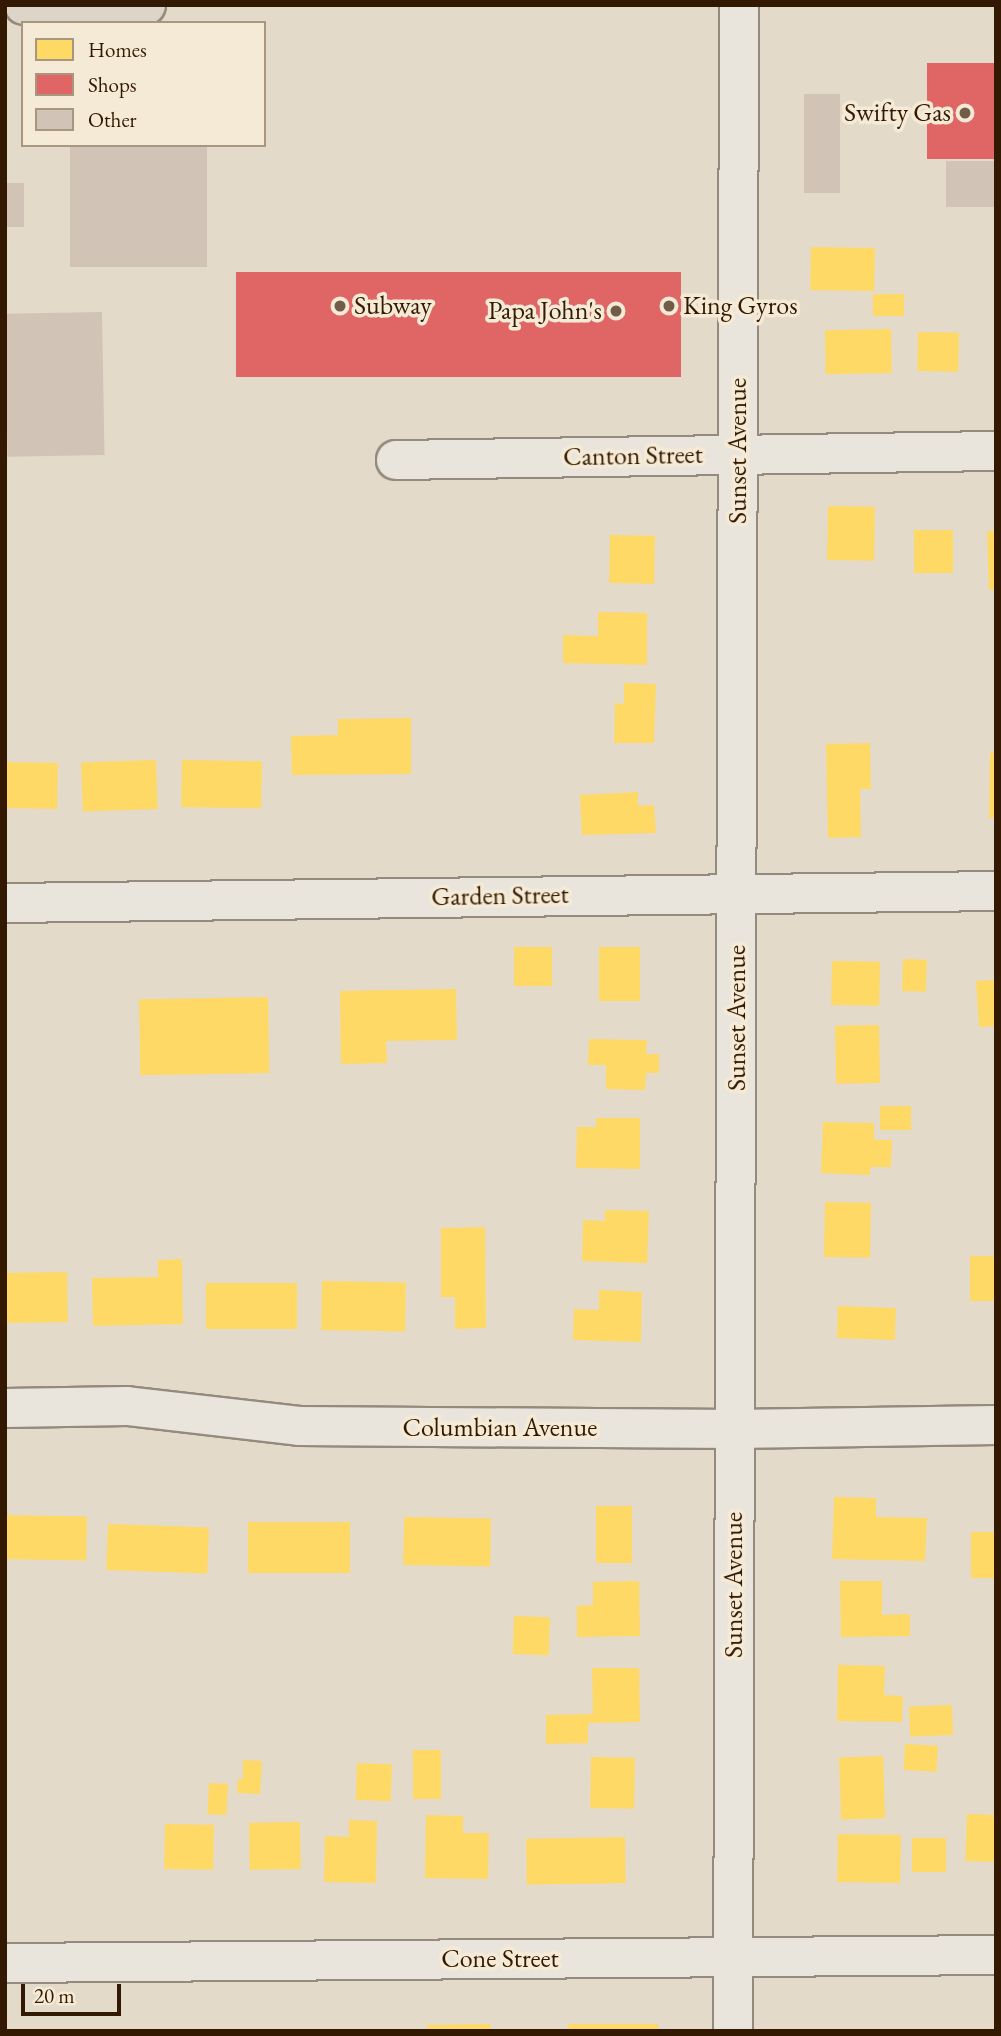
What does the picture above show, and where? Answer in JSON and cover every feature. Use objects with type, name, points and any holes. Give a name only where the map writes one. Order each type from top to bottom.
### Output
[{"type":"main road","points":[[19,13],[146,5]]},
{"type":"street","name":"Sunset Avenue","points":[[733,2031],[739,5]]},
{"type":"street","name":"Canton Street","points":[[396,460],[996,451]]},
{"type":"street","name":"Garden Street","points":[[5,903],[996,891]]},
{"type":"street","name":"Columbian Avenue","points":[[5,1408],[127,1406],[299,1426],[735,1429],[996,1425]]},
{"type":"street","name":"Cone Street","points":[[5,1963],[996,1955]]},
{"type":"building: Homes","points":[[811,247],[875,248],[874,291],[810,290]]},
{"type":"building: Homes","points":[[873,294],[904,294],[904,316],[873,316]]},
{"type":"building: Homes","points":[[891,329],[892,373],[826,374],[825,330]]},
{"type":"building: Homes","points":[[918,332],[959,333],[958,372],[917,371]]},
{"type":"building: Homes","points":[[828,506],[875,507],[874,561],[827,560]]},
{"type":"building: Homes","points":[[914,530],[953,530],[953,573],[914,573]]},
{"type":"building: Homes","points":[[987,531],[996,531],[996,590],[989,590]]},
{"type":"building: Homes","points":[[610,535],[655,536],[654,584],[609,583]]},
{"type":"building: Homes","points":[[598,612],[647,613],[647,665],[563,663],[563,635],[598,636]]},
{"type":"building: Homes","points":[[624,683],[656,684],[654,743],[614,743],[615,703],[624,704]]},
{"type":"building: Homes","points":[[411,718],[411,774],[292,775],[291,736],[338,735],[338,719]]},
{"type":"building: Homes","points":[[870,743],[871,789],[860,789],[861,837],[828,838],[826,744]]},
{"type":"building: Homes","points":[[990,753],[996,753],[996,818],[989,818]]},
{"type":"building: Homes","points":[[156,760],[158,809],[83,812],[81,763]]},
{"type":"building: Homes","points":[[182,760],[262,761],[261,808],[181,807]]},
{"type":"building: Homes","points":[[5,762],[58,763],[57,809],[5,808]]},
{"type":"building: Homes","points":[[638,792],[638,806],[654,805],[656,833],[582,835],[580,795]]},
{"type":"building: Homes","points":[[514,947],[552,947],[552,986],[514,986]]},
{"type":"building: Homes","points":[[599,947],[640,947],[640,1001],[599,1001]]},
{"type":"building: Homes","points":[[903,959],[927,960],[926,992],[902,991]]},
{"type":"building: Homes","points":[[832,961],[880,962],[879,1006],[831,1005]]},
{"type":"building: Homes","points":[[996,980],[996,1026],[979,1027],[976,981]]},
{"type":"building: Homes","points":[[456,989],[457,1040],[386,1041],[387,1063],[341,1064],[340,991]]},
{"type":"building: Homes","points":[[268,997],[269,1073],[140,1075],[139,999]]},
{"type":"building: Homes","points":[[879,1025],[880,1083],[836,1084],[835,1026]]},
{"type":"building: Homes","points":[[589,1039],[647,1040],[646,1054],[659,1054],[659,1073],[646,1073],[645,1090],[606,1089],[606,1065],[588,1065]]},
{"type":"building: Homes","points":[[880,1106],[911,1106],[911,1130],[880,1130]]},
{"type":"building: Homes","points":[[596,1118],[640,1118],[640,1169],[576,1168],[577,1127],[596,1127]]},
{"type":"building: Homes","points":[[823,1122],[874,1123],[874,1140],[892,1140],[891,1167],[870,1167],[870,1175],[821,1173]]},
{"type":"building: Homes","points":[[825,1202],[871,1203],[870,1258],[824,1257]]},
{"type":"building: Homes","points":[[605,1210],[649,1211],[647,1263],[582,1261],[583,1220],[605,1221]]},
{"type":"building: Homes","points":[[485,1227],[486,1328],[455,1329],[455,1297],[441,1297],[441,1228]]},
{"type":"building: Homes","points":[[970,1256],[996,1256],[996,1301],[970,1301]]},
{"type":"building: Homes","points":[[182,1259],[183,1324],[93,1326],[92,1278],[158,1277],[158,1260]]},
{"type":"building: Homes","points":[[67,1272],[68,1322],[6,1323],[5,1273]]},
{"type":"building: Homes","points":[[322,1281],[406,1282],[405,1331],[321,1330]]},
{"type":"building: Homes","points":[[206,1283],[297,1283],[297,1329],[206,1329]]},
{"type":"building: Homes","points":[[599,1290],[642,1292],[641,1342],[573,1340],[574,1309],[599,1310]]},
{"type":"building: Homes","points":[[838,1306],[896,1308],[895,1340],[837,1338]]},
{"type":"building: Homes","points":[[834,1497],[876,1498],[876,1517],[927,1518],[925,1561],[832,1559]]},
{"type":"building: Homes","points":[[596,1506],[632,1506],[632,1563],[596,1563]]},
{"type":"building: Homes","points":[[5,1515],[87,1516],[86,1560],[5,1559]]},
{"type":"building: Homes","points":[[404,1517],[491,1519],[490,1567],[403,1565]]},
{"type":"building: Homes","points":[[248,1522],[350,1522],[350,1573],[248,1573]]},
{"type":"building: Homes","points":[[108,1524],[209,1528],[207,1573],[106,1570]]},
{"type":"building: Homes","points":[[971,1532],[996,1532],[996,1578],[971,1578]]},
{"type":"building: Homes","points":[[639,1581],[640,1636],[577,1637],[577,1606],[593,1605],[593,1582]]},
{"type":"building: Homes","points":[[840,1581],[882,1581],[882,1615],[910,1614],[910,1636],[841,1637]]},
{"type":"building: Homes","points":[[514,1616],[550,1617],[549,1655],[513,1654]]},
{"type":"building: Homes","points":[[838,1665],[885,1666],[884,1695],[903,1696],[902,1722],[837,1721]]},
{"type":"building: Homes","points":[[592,1668],[639,1668],[640,1722],[588,1723],[588,1743],[546,1744],[546,1715],[593,1714]]},
{"type":"building: Homes","points":[[952,1705],[953,1735],[910,1736],[909,1707]]},
{"type":"building: Homes","points":[[905,1744],[938,1746],[937,1772],[904,1770]]},
{"type":"building: Homes","points":[[413,1750],[441,1750],[441,1799],[413,1799]]},
{"type":"building: Homes","points":[[883,1756],[885,1818],[841,1819],[839,1758]]},
{"type":"building: Homes","points":[[591,1757],[635,1758],[634,1809],[590,1808]]},
{"type":"building: Homes","points":[[243,1760],[262,1761],[260,1794],[237,1793],[238,1779],[243,1779]]},
{"type":"building: Homes","points":[[357,1763],[392,1764],[391,1801],[356,1800]]},
{"type":"building: Homes","points":[[209,1783],[228,1784],[226,1815],[207,1814]]},
{"type":"building: Homes","points":[[967,1814],[996,1815],[994,1862],[965,1861]]},
{"type":"building: Homes","points":[[426,1815],[463,1816],[463,1833],[489,1833],[488,1879],[425,1878]]},
{"type":"building: Homes","points":[[349,1820],[377,1821],[376,1883],[324,1882],[325,1836],[349,1837]]},
{"type":"building: Homes","points":[[300,1822],[301,1869],[250,1870],[249,1823]]},
{"type":"building: Homes","points":[[165,1824],[214,1825],[213,1870],[164,1869]]},
{"type":"building: Homes","points":[[838,1834],[901,1835],[900,1883],[837,1882]]},
{"type":"building: Homes","points":[[625,1837],[626,1883],[527,1885],[526,1839]]},
{"type":"building: Homes","points":[[912,1838],[946,1838],[946,1872],[912,1872]]},
{"type":"building: Homes","points":[[490,2024],[490,2031],[427,2031],[427,2025]]},
{"type":"building: Homes","points":[[568,2024],[658,2024],[658,2031],[568,2031]]},
{"type":"building: Shops","points":[[927,63],[996,63],[996,159],[927,159]]},
{"type":"building: Shops","points":[[236,272],[681,272],[681,377],[236,377]]},
{"type":"building: Other","points":[[804,94],[840,94],[840,193],[804,193]]},
{"type":"building: Other","points":[[70,147],[207,147],[207,267],[70,267]]},
{"type":"building: Other","points":[[946,161],[996,161],[996,207],[946,207]]},
{"type":"building: Other","points":[[5,183],[24,183],[24,227],[5,227]]},
{"type":"building: Other","points":[[102,312],[104,455],[8,457],[5,314]]},
{"type":"place","name":"Swifty Gas","points":[[965,113]]},
{"type":"place","name":"Subway","points":[[340,306]]},
{"type":"place","name":"King Gyros","points":[[669,306]]},
{"type":"place","name":"Papa John's","points":[[616,311]]}]
